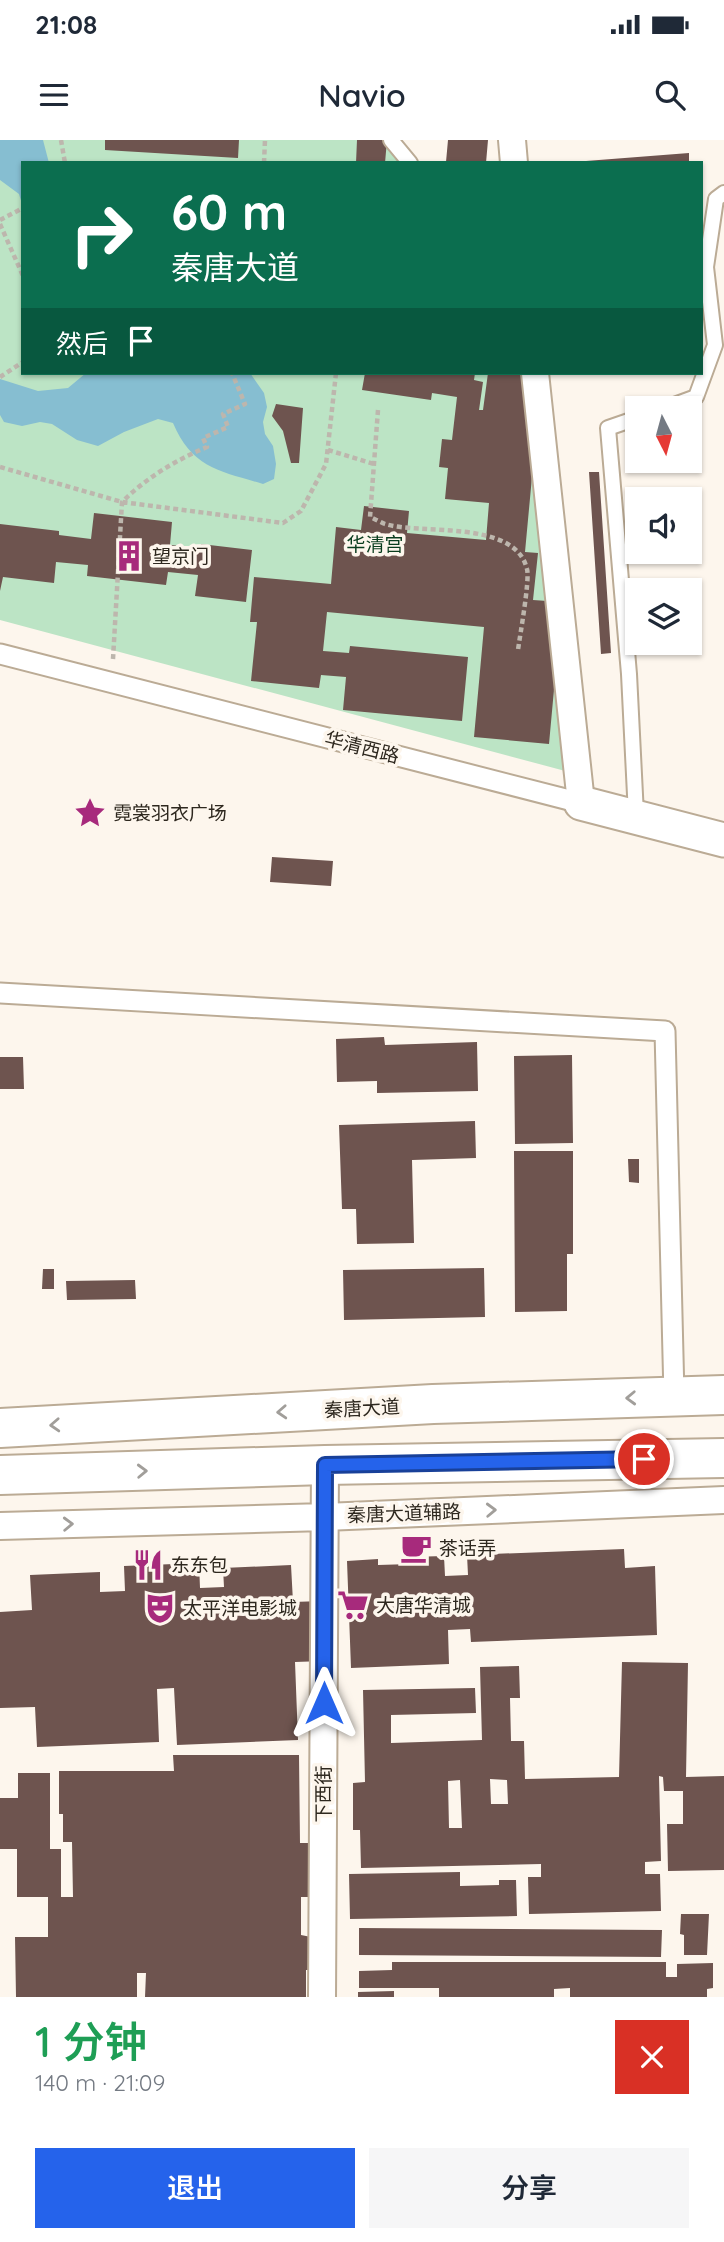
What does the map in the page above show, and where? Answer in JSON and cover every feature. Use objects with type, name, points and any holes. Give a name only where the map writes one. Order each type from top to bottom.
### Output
[{"type":"main road","name":"秦唐大道","points":[[0,1428],[433,1404],[724,1395]]},
{"type":"main road","points":[[0,1475],[325,1465],[724,1458]]},
{"type":"street","points":[[512,140],[514,161]]},
{"type":"street","points":[[535,375],[581,803]]},
{"type":"street","name":"华清西路","points":[[0,654],[724,840]]},
{"type":"street","points":[[0,993],[665,1031],[674,1396]]},
{"type":"street","name":"下西街","points":[[322,1997],[325,1465]]},
{"type":"street","name":"秦唐大道辅路","points":[[0,1526],[325,1517],[724,1500]]},
{"type":"lane","points":[[391,140],[408,161]]},
{"type":"lane","points":[[696,396],[715,345],[706,267],[716,199],[724,193]]},
{"type":"lane","points":[[625,422],[608,428],[629,674],[636,816]]},
{"type":"path","points":[[61,140],[65,161]]},
{"type":"path","points":[[264,161],[265,140]]},
{"type":"path","points":[[21,209],[0,222],[21,271]]},
{"type":"path","points":[[0,377],[21,363]]},
{"type":"path","points":[[111,682],[122,502],[139,484],[207,447],[203,438],[228,427],[223,414],[246,404],[233,375]]},
{"type":"path","points":[[0,467],[122,502],[283,523],[301,511],[326,464],[336,375]]},
{"type":"path","points":[[378,410],[370,517],[386,524],[473,533],[503,542],[519,554],[528,570],[518,650]]},
{"type":"path","points":[[328,450],[374,464]]},
{"type":"green space","name":"华清宫","points":[[0,140],[394,140],[402,161],[21,161],[21,375],[528,375],[569,772],[0,620]]},
{"type":"water","points":[[0,140],[43,140],[48,161],[21,161],[21,200],[19,194],[0,180]]},
{"type":"water","points":[[84,375],[251,375],[264,393],[267,407],[263,422],[265,434],[273,446],[276,464],[274,479],[263,484],[209,466],[189,450],[173,423],[158,419],[98,446],[77,440],[52,424],[40,422],[22,426],[4,422],[0,415],[0,379],[38,391],[68,388]]},
{"type":"building","points":[[105,140],[239,140],[238,158],[105,150]]},
{"type":"building","points":[[357,140],[387,140],[385,161],[356,161]]},
{"type":"building","points":[[448,140],[488,140],[486,161],[446,161]]},
{"type":"building","points":[[689,153],[689,161],[586,161]]},
{"type":"building","points":[[365,375],[475,375],[474,380],[483,382],[479,410],[483,410],[488,375],[526,375],[537,423],[525,552],[538,553],[533,600],[562,602],[549,744],[474,737],[484,627],[327,612],[323,651],[349,653],[350,646],[468,657],[462,721],[343,710],[346,677],[321,675],[319,688],[251,681],[257,622],[250,622],[254,577],[331,584],[336,527],[361,530],[364,506],[409,511],[407,533],[486,540],[489,503],[445,499],[448,468],[439,467],[442,439],[452,440],[457,397],[432,393],[431,400],[362,390]]},
{"type":"building","points":[[276,404],[303,408],[299,463],[291,463],[283,431],[272,416]]},
{"type":"building","points":[[589,472],[599,472],[611,653],[601,654]]},
{"type":"building","name":"望京门","points":[[94,513],[172,522],[170,545],[201,548],[201,544],[252,550],[246,602],[195,596],[198,575],[168,572],[166,585],[87,576],[88,565],[56,562],[54,583],[3,577],[0,591],[0,524],[59,531],[59,535],[91,539]]},
{"type":"building","points":[[272,857],[333,861],[331,886],[270,882]]},
{"type":"building","points":[[384,1037],[385,1045],[477,1042],[478,1091],[377,1093],[377,1081],[337,1082],[336,1039]]},
{"type":"building","points":[[572,1055],[573,1143],[515,1144],[514,1056]]},
{"type":"building","points":[[0,1057],[23,1057],[24,1089],[0,1089]]},
{"type":"building","points":[[475,1121],[476,1158],[412,1160],[414,1243],[357,1244],[356,1209],[342,1209],[339,1125]]},
{"type":"building","points":[[514,1151],[573,1151],[573,1254],[567,1254],[567,1311],[515,1312]]},
{"type":"building","points":[[628,1159],[639,1159],[639,1183],[629,1182]]},
{"type":"building","points":[[484,1268],[485,1317],[344,1320],[343,1270]]},
{"type":"building","points":[[43,1269],[54,1269],[54,1289],[42,1289]]},
{"type":"building","points":[[135,1280],[136,1299],[67,1300],[66,1281]]},
{"type":"building","points":[[624,1549],[625,1568],[655,1566],[657,1635],[471,1642],[470,1629],[448,1630],[449,1664],[351,1668],[347,1561],[378,1559],[378,1565],[411,1564],[410,1557],[444,1556],[445,1576],[468,1575],[467,1555]]},
{"type":"building","points":[[199,1563],[200,1588],[224,1587],[223,1568],[291,1565],[293,1602],[322,1601],[324,1661],[295,1662],[298,1740],[177,1745],[174,1688],[157,1689],[159,1742],[37,1747],[35,1707],[0,1708],[0,1612],[32,1610],[30,1575],[100,1572],[100,1592],[125,1591],[124,1566]]},
{"type":"building","points":[[622,1662],[688,1663],[686,1777],[724,1776],[724,1870],[668,1871],[667,1824],[683,1824],[683,1791],[664,1791],[663,1777],[659,1776],[661,1861],[645,1862],[645,1874],[660,1874],[661,1911],[529,1914],[528,1877],[541,1877],[541,1864],[361,1868],[360,1830],[353,1830],[353,1783],[365,1782],[363,1690],[475,1688],[476,1713],[391,1715],[391,1743],[482,1740],[480,1667],[519,1666],[520,1698],[510,1698],[511,1741],[524,1741],[525,1779],[619,1777]],"holes":[[[490,1779],[507,1780],[508,1804],[491,1804]],[[460,1780],[462,1828],[449,1828],[448,1781]]]},
{"type":"building","points":[[173,1755],[299,1755],[300,1843],[308,1843],[308,1897],[301,1897],[301,1935],[311,1937],[310,1970],[306,1970],[306,1997],[145,1997],[146,1973],[137,1973],[137,1997],[16,1997],[15,1937],[48,1937],[48,1897],[17,1897],[17,1849],[0,1849],[0,1798],[18,1798],[18,1773],[50,1773],[50,1849],[61,1849],[61,1897],[73,1897],[72,1842],[63,1842],[63,1814],[59,1814],[59,1771],[174,1771]]},
{"type":"building","points":[[460,1872],[460,1886],[499,1885],[499,1880],[516,1880],[517,1916],[350,1919],[349,1874]]},
{"type":"building","points":[[681,1914],[709,1914],[707,1955],[684,1955],[684,1935],[680,1934]]},
{"type":"building","points":[[359,1928],[662,1930],[661,1957],[359,1955]]},
{"type":"building","points":[[392,1962],[666,1962],[666,1977],[677,1977],[677,1964],[713,1963],[713,1988],[707,1989],[707,1997],[570,1997],[570,1988],[554,1989],[554,1997],[439,1997],[439,1988],[359,1988],[359,1971],[392,1970]]},
{"type":"building","points":[[394,1991],[394,1997],[358,1997],[358,1992]]},
{"type":"place","name":"望京门","points":[[129,556]]},
{"type":"place","name":"霓裳羽衣广场","points":[[90,813]]},
{"type":"place","name":"茶话弄","points":[[416,1548]]},
{"type":"place","name":"东东包","points":[[148,1565]]},
{"type":"place","name":"大唐华清城","points":[[353,1605]]},
{"type":"place","name":"太平洋电影城","points":[[160,1608]]},
{"type":"route","points":[[324,1703],[325,1465],[644,1459]]}]
